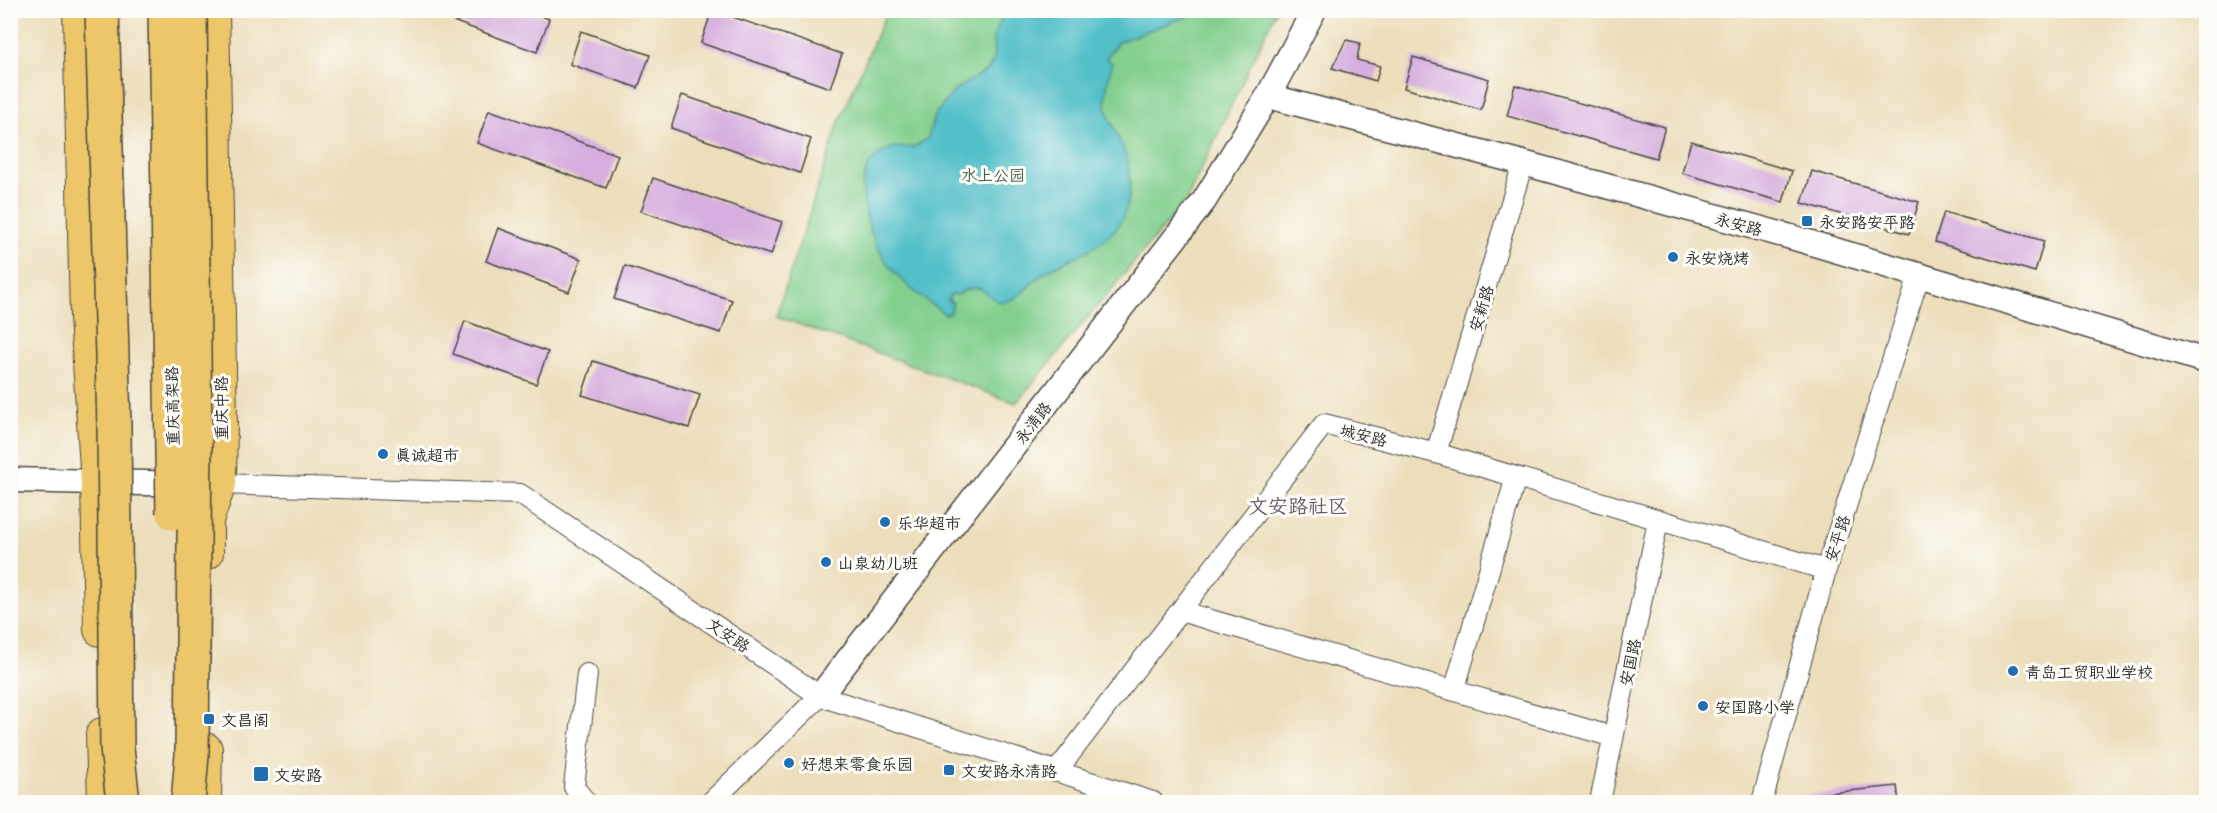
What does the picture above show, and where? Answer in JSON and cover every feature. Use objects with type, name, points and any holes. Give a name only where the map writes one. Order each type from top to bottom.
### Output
[{"type":"highway","points":[[102,10],[114,425],[117,748],[123,802]]},
{"type":"highway","points":[[125,10],[135,802]]},
{"type":"highway","name":"重庆高架路","points":[[165,10],[176,802]]},
{"type":"highway","points":[[188,802],[192,755],[195,437],[190,10]]},
{"type":"main road","points":[[79,10],[86,317],[96,483],[104,802]]},
{"type":"main road","name":"重庆中路","points":[[205,802],[207,520],[220,484],[221,409],[213,10]]},
{"type":"street","name":"永清路","points":[[711,802],[820,696],[1204,201],[1268,96],[1314,10]]},
{"type":"street","name":"永安路","points":[[1268,96],[1798,239],[2206,361]]},
{"type":"street","name":"安新路","points":[[1437,453],[1523,163]]},
{"type":"street","name":"安平路","points":[[1762,802],[1826,570],[1919,276]]},
{"type":"street","name":"城安路","points":[[1056,772],[1324,424],[1437,453],[1826,570]]},
{"type":"street","points":[[1454,691],[1516,477]]},
{"type":"street","name":"文安路","points":[[10,480],[520,494],[820,696],[1153,802]]},
{"type":"street","name":"安国路","points":[[1600,802],[1658,521]]},
{"type":"street","points":[[1180,611],[1613,737]]},
{"type":"street","points":[[586,802],[574,788],[587,674]]},
{"type":"green space","name":"水上公园","points":[[887,11],[1276,11],[1187,199],[1016,403],[776,316],[839,122]]},
{"type":"water","points":[[1004,11],[1202,11],[1118,42],[1106,58],[1112,63],[1106,94],[1107,111],[1125,153],[1130,180],[1126,209],[1117,227],[1096,246],[1044,273],[1011,300],[998,301],[980,288],[967,289],[957,295],[949,296],[949,301],[953,303],[950,313],[945,314],[900,278],[880,252],[867,218],[863,197],[864,178],[868,167],[881,153],[894,147],[918,145],[928,138],[934,116],[955,90],[989,69],[994,57],[993,39]]},
{"type":"building","points":[[457,10],[527,10],[549,19],[537,52],[453,21]]},
{"type":"building","points":[[712,10],[842,54],[830,88],[701,43]]},
{"type":"building","points":[[581,31],[650,55],[638,88],[570,64]]},
{"type":"building","points":[[1346,40],[1360,43],[1357,60],[1380,66],[1376,81],[1332,68]]},
{"type":"building","points":[[1413,57],[1489,79],[1481,110],[1404,88]]},
{"type":"building","points":[[1515,85],[1665,127],[1656,158],[1507,116]]},
{"type":"building","points":[[682,95],[811,139],[800,173],[671,128]]},
{"type":"building","points":[[489,110],[618,155],[606,188],[477,143]]},
{"type":"building","points":[[1691,141],[1792,171],[1783,202],[1682,173]]},
{"type":"building","points":[[1812,171],[1919,202],[1909,234],[1802,203]]},
{"type":"building","points":[[653,178],[782,222],[771,255],[641,211]]},
{"type":"building","points":[[1944,212],[2044,241],[2035,272],[1935,242]]},
{"type":"building","points":[[498,228],[581,259],[569,292],[486,261]]},
{"type":"building","points":[[625,266],[732,300],[721,333],[614,299]]},
{"type":"building","points":[[465,321],[548,352],[536,384],[453,354]]},
{"type":"building","points":[[593,361],[700,395],[689,428],[582,395]]},
{"type":"building","points":[[1897,786],[1899,802],[1800,802],[1799,796]]},
{"type":"place","name":"永安路安平路","points":[[1807,221]]},
{"type":"place","name":"永安烧烤","points":[[1673,257]]},
{"type":"place","name":"真诚超市","points":[[383,454]]},
{"type":"place","name":"乐华超市","points":[[885,522]]},
{"type":"place","name":"山泉幼儿班","points":[[826,562]]},
{"type":"place","name":"青岛工贸职业学校","points":[[2013,671]]},
{"type":"place","name":"安国路小学","points":[[1703,706]]},
{"type":"place","name":"文昌阁","points":[[209,719]]},
{"type":"place","name":"好想来零食乐园","points":[[789,763]]},
{"type":"place","name":"文安路永清路","points":[[949,770]]},
{"type":"place","name":"文安路","points":[[261,774]]},
{"type":"district","name":"文安路社区","points":[[1298,505]]}]
